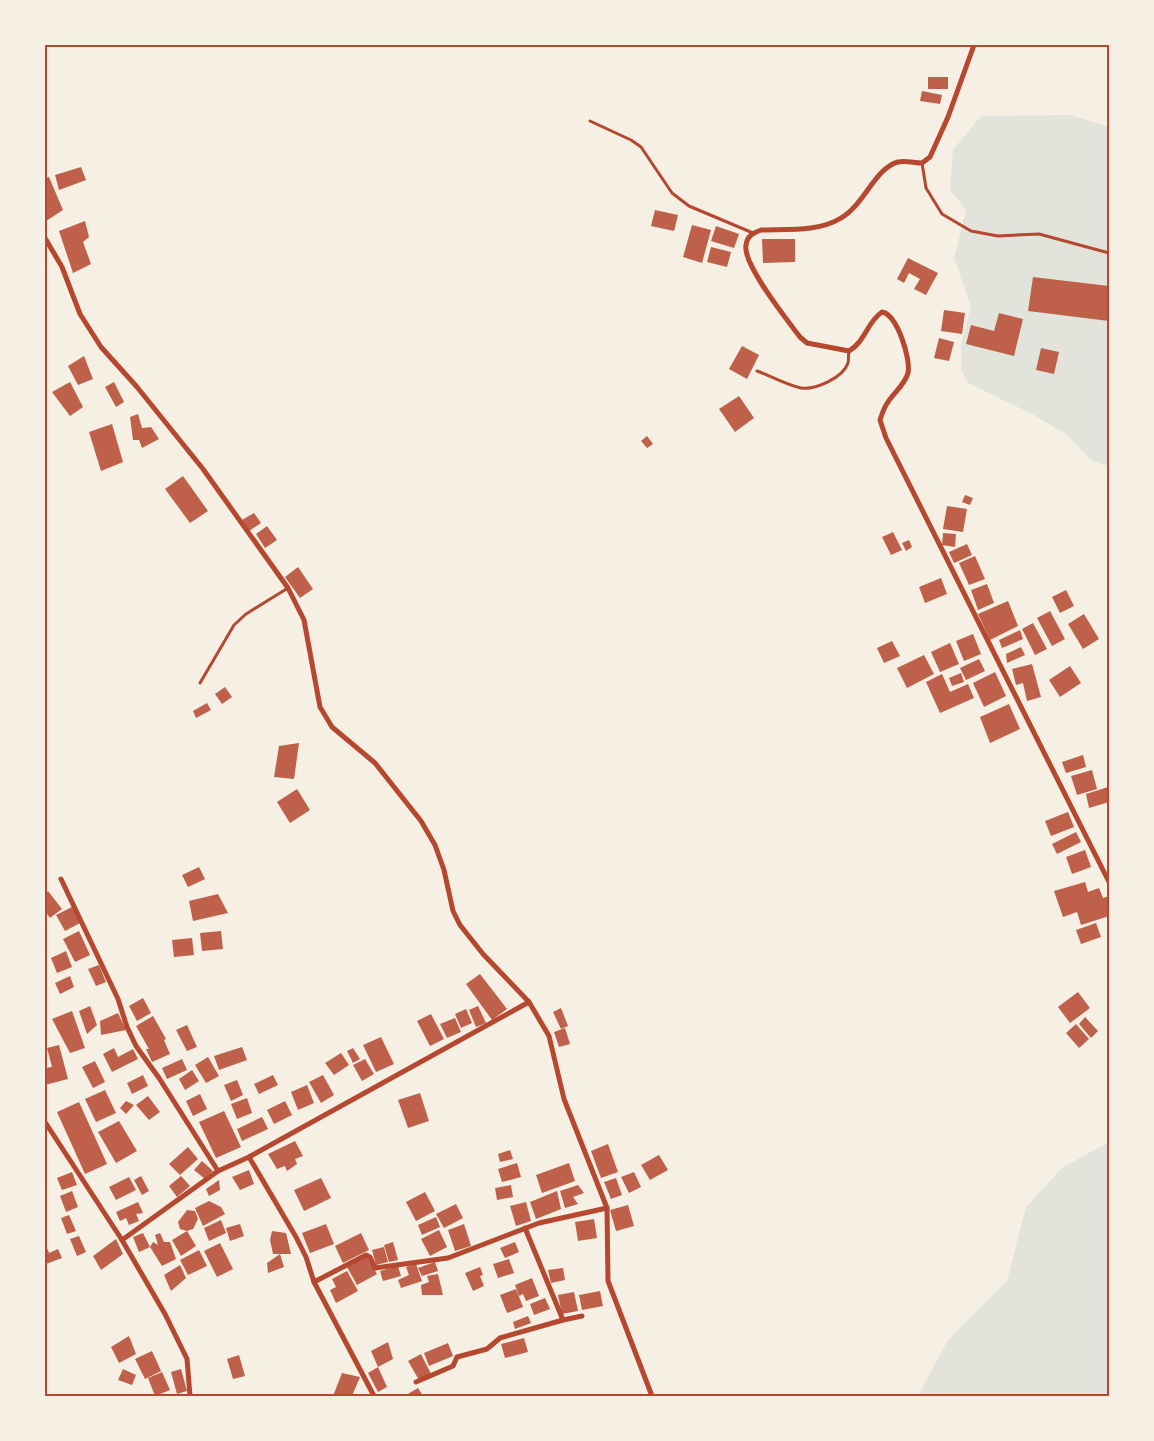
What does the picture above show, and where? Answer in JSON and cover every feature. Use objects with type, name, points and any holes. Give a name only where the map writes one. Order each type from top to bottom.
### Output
[{"type":"street","points":[[974,45],[948,117],[930,158],[922,163],[904,161],[891,165],[884,170],[862,200],[843,218],[832,223],[819,227],[761,230],[753,233],[745,247],[746,254],[757,275],[800,337],[807,343],[849,351],[857,346],[875,317],[882,312],[891,315],[897,325],[908,358],[908,373],[887,403],[880,420],[886,438],[1109,882]]},
{"type":"street","points":[[45,238],[62,267],[80,314],[101,347],[137,387],[203,469],[288,588],[304,620],[320,707],[325,717],[332,727],[375,763],[421,821],[435,845],[444,870],[453,911],[460,925],[483,954],[529,1002],[549,1036],[564,1099],[607,1208],[608,1282],[652,1396]]},
{"type":"street","points":[[61,878],[118,999],[127,1027],[136,1046],[159,1078],[218,1171]]},
{"type":"street","points":[[122,1240],[218,1171],[249,1157],[529,1002]]},
{"type":"street","points":[[45,1122],[122,1240],[165,1314],[187,1359],[190,1396]]},
{"type":"street","points":[[249,1157],[296,1237],[314,1282],[374,1396]]},
{"type":"street","points":[[314,1282],[366,1255],[370,1257],[376,1268],[435,1261],[459,1255],[554,1218],[607,1208]]},
{"type":"street","points":[[525,1228],[562,1320]]},
{"type":"street","points":[[416,1382],[453,1366],[458,1357],[487,1349],[498,1339],[582,1316]]},
{"type":"lane","points":[[590,121],[631,140],[641,148],[672,193],[689,206],[753,233]]},
{"type":"lane","points":[[922,163],[926,188],[942,214],[971,231],[998,236],[1040,234],[1109,253]]},
{"type":"lane","points":[[757,371],[802,388],[815,386],[835,378],[842,372],[848,364],[849,351]]},
{"type":"lane","points":[[200,683],[234,625],[246,614],[288,588]]},
{"type":"shaded area","points":[[1071,115],[1109,127],[1109,466],[1092,461],[1067,435],[1032,414],[968,383],[961,370],[961,343],[971,307],[954,258],[966,210],[950,190],[953,150],[981,116]]},
{"type":"shaded area","points":[[1109,1142],[1109,1396],[918,1396],[948,1340],[1007,1281],[1026,1207],[1062,1168]]},
{"type":"building","points":[[928,77],[948,77],[948,89],[928,89]]},
{"type":"building","points":[[922,91],[942,95],[940,104],[920,101]]},
{"type":"building","points":[[81,167],[86,180],[59,190],[55,175]]},
{"type":"building","points":[[49,177],[63,210],[46,221],[45,178]]},
{"type":"building","points":[[655,210],[678,215],[674,231],[651,226]]},
{"type":"building","points":[[85,221],[89,237],[83,242],[91,264],[73,273],[59,231]]},
{"type":"building","points":[[692,225],[711,230],[702,263],[683,257]]},
{"type":"building","points":[[716,226],[739,234],[734,248],[711,241]]},
{"type":"building","points":[[762,239],[795,239],[795,262],[763,263]]},
{"type":"building","points":[[711,247],[731,252],[727,267],[707,262]]},
{"type":"building","points":[[908,258],[938,273],[926,295],[914,289],[920,279],[909,273],[904,283],[897,279]]},
{"type":"building","points":[[1033,277],[1109,286],[1109,321],[1028,311]]},
{"type":"building","points":[[944,310],[965,313],[962,334],[941,331]]},
{"type":"building","points":[[999,313],[1023,319],[1014,356],[966,344],[971,325],[994,331]]},
{"type":"building","points":[[939,338],[954,342],[949,361],[934,358]]},
{"type":"building","points":[[742,346],[759,355],[747,379],[729,369]]},
{"type":"building","points":[[1041,348],[1059,352],[1054,374],[1036,370]]},
{"type":"building","points":[[84,356],[93,379],[78,385],[68,366]]},
{"type":"building","points":[[70,382],[83,407],[70,416],[52,392]]},
{"type":"building","points":[[114,382],[124,402],[116,407],[105,387]]},
{"type":"building","points":[[739,396],[754,418],[735,432],[719,409]]},
{"type":"building","points":[[138,414],[142,428],[151,427],[159,439],[142,448],[139,440],[133,440],[130,417]]},
{"type":"building","points":[[112,424],[123,462],[101,471],[89,432]]},
{"type":"building","points":[[647,436],[653,444],[647,448],[641,441]]},
{"type":"building","points":[[183,476],[208,511],[190,523],[165,489]]},
{"type":"building","points":[[965,495],[973,498],[970,505],[962,502]]},
{"type":"building","points":[[947,506],[967,509],[963,532],[943,529]]},
{"type":"building","points":[[254,513],[261,523],[249,531],[242,520]]},
{"type":"building","points":[[267,526],[277,540],[265,548],[256,534]]},
{"type":"building","points":[[893,532],[902,550],[891,555],[882,537]]},
{"type":"building","points":[[943,533],[956,534],[955,547],[942,545]]},
{"type":"building","points":[[909,540],[912,547],[906,551],[902,543]]},
{"type":"building","points":[[967,544],[972,555],[954,563],[949,552]]},
{"type":"building","points":[[975,556],[985,579],[969,585],[959,563]]},
{"type":"building","points":[[298,567],[313,589],[300,598],[285,577]]},
{"type":"building","points":[[941,578],[947,594],[925,603],[919,587]]},
{"type":"building","points":[[987,584],[994,603],[978,610],[971,590]]},
{"type":"building","points":[[1066,590],[1074,606],[1060,613],[1052,597]]},
{"type":"building","points":[[1008,601],[1018,626],[990,640],[978,614]]},
{"type":"building","points":[[1050,611],[1065,639],[1052,646],[1037,618]]},
{"type":"building","points":[[1084,614],[1099,639],[1083,649],[1068,624]]},
{"type":"building","points":[[1033,623],[1047,649],[1035,655],[1022,629]]},
{"type":"building","points":[[1020,630],[1023,639],[1002,648],[999,640]]},
{"type":"building","points":[[973,634],[981,654],[964,661],[956,641]]},
{"type":"building","points":[[892,641],[900,656],[884,663],[877,648]]},
{"type":"building","points":[[950,643],[959,664],[940,672],[931,652]]},
{"type":"building","points":[[1021,647],[1025,655],[1007,663],[1006,654]]},
{"type":"building","points":[[924,655],[934,674],[907,688],[897,668]]},
{"type":"building","points":[[979,659],[985,671],[966,680],[960,668]]},
{"type":"building","points":[[1032,664],[1041,697],[1027,701],[1023,683],[1016,685],[1012,669]]},
{"type":"building","points":[[1070,666],[1081,683],[1060,697],[1049,680]]},
{"type":"building","points":[[995,672],[1006,696],[984,707],[973,683]]},
{"type":"building","points":[[961,673],[964,682],[952,686],[949,678]]},
{"type":"building","points":[[942,674],[950,692],[968,684],[974,698],[940,713],[926,682]]},
{"type":"building","points":[[225,687],[232,697],[222,704],[215,694]]},
{"type":"building","points":[[207,703],[211,710],[196,718],[193,711]]},
{"type":"building","points":[[1009,704],[1020,729],[990,743],[980,717]]},
{"type":"building","points":[[299,743],[294,779],[274,777],[279,746]]},
{"type":"building","points":[[1083,755],[1086,767],[1066,773],[1062,762]]},
{"type":"building","points":[[1092,770],[1097,789],[1077,795],[1071,776]]},
{"type":"building","points":[[1108,787],[1109,802],[1089,808],[1086,794]]},
{"type":"building","points":[[297,789],[310,810],[290,823],[277,802]]},
{"type":"building","points":[[1068,812],[1074,827],[1051,836],[1045,821]]},
{"type":"building","points":[[1076,832],[1081,842],[1057,854],[1052,844]]},
{"type":"building","points":[[1085,850],[1091,867],[1072,874],[1066,857]]},
{"type":"building","points":[[199,867],[205,879],[188,887],[182,875]]},
{"type":"building","points":[[1085,882],[1088,892],[1099,888],[1103,898],[1109,896],[1109,916],[1081,925],[1077,912],[1063,917],[1054,891]]},
{"type":"building","points":[[48,891],[62,909],[50,918],[45,911],[45,894]]},
{"type":"building","points":[[218,894],[228,913],[193,921],[189,901]]},
{"type":"building","points":[[72,907],[80,923],[65,931],[56,915]]},
{"type":"building","points":[[1096,923],[1101,937],[1081,944],[1076,930]]},
{"type":"building","points":[[79,931],[90,955],[75,962],[63,939]]},
{"type":"building","points":[[221,931],[223,949],[202,951],[200,933]]},
{"type":"building","points":[[192,938],[194,955],[174,957],[172,940]]},
{"type":"building","points":[[66,951],[72,967],[57,973],[51,958]]},
{"type":"building","points":[[99,965],[106,982],[96,986],[88,969]]},
{"type":"building","points":[[480,974],[507,1009],[492,1020],[466,984]]},
{"type":"building","points":[[70,976],[74,987],[60,994],[55,983]]},
{"type":"building","points":[[1078,992],[1090,1008],[1070,1023],[1058,1007]]},
{"type":"building","points":[[143,998],[151,1013],[137,1021],[129,1006]]},
{"type":"building","points":[[90,1006],[97,1025],[87,1034],[79,1011]]},
{"type":"building","points":[[478,1006],[486,1023],[476,1027],[469,1010]]},
{"type":"building","points":[[561,1008],[568,1026],[561,1029],[553,1012]]},
{"type":"building","points":[[466,1009],[472,1023],[461,1028],[455,1014]]},
{"type":"building","points":[[72,1011],[85,1048],[70,1053],[52,1019]]},
{"type":"building","points":[[118,1013],[126,1030],[101,1035],[100,1021]]},
{"type":"building","points":[[431,1014],[444,1039],[430,1046],[417,1021]]},
{"type":"building","points":[[153,1016],[166,1039],[164,1040],[170,1054],[152,1062],[146,1049],[149,1049],[136,1026]]},
{"type":"building","points":[[1085,1017],[1098,1031],[1091,1038],[1079,1024]]},
{"type":"building","points":[[455,1018],[461,1032],[447,1038],[440,1024]]},
{"type":"building","points":[[1076,1024],[1089,1039],[1079,1048],[1066,1033]]},
{"type":"building","points":[[187,1025],[197,1047],[187,1051],[176,1030]]},
{"type":"building","points":[[565,1028],[570,1044],[559,1047],[554,1032]]},
{"type":"building","points":[[381,1037],[394,1064],[376,1072],[363,1045]]},
{"type":"building","points":[[59,1045],[68,1079],[45,1085],[45,1068],[52,1067],[47,1048]]},
{"type":"building","points":[[242,1047],[247,1060],[219,1070],[214,1056]]},
{"type":"building","points":[[114,1048],[118,1057],[133,1049],[138,1059],[112,1072],[103,1054]]},
{"type":"building","points":[[353,1048],[360,1059],[353,1063],[347,1051]]},
{"type":"building","points":[[341,1053],[349,1065],[334,1075],[325,1063]]},
{"type":"building","points":[[208,1057],[219,1076],[206,1083],[195,1065]]},
{"type":"building","points":[[182,1059],[187,1070],[167,1079],[162,1068]]},
{"type":"building","points":[[365,1059],[374,1074],[362,1081],[353,1065]]},
{"type":"building","points":[[95,1061],[105,1082],[93,1088],[82,1067]]},
{"type":"building","points":[[192,1070],[199,1081],[185,1090],[179,1079]]},
{"type":"building","points":[[143,1075],[148,1086],[132,1094],[127,1083]]},
{"type":"building","points":[[273,1075],[278,1085],[259,1094],[254,1084]]},
{"type":"building","points":[[323,1075],[334,1095],[321,1103],[309,1082]]},
{"type":"building","points":[[237,1080],[243,1095],[231,1101],[224,1085]]},
{"type":"building","points":[[307,1085],[314,1103],[298,1110],[291,1092]]},
{"type":"building","points":[[105,1090],[116,1113],[96,1122],[85,1099]]},
{"type":"building","points":[[420,1093],[429,1121],[408,1128],[398,1100]]},
{"type":"building","points":[[200,1094],[207,1109],[193,1116],[186,1101]]},
{"type":"building","points":[[148,1096],[160,1112],[149,1120],[136,1105]]},
{"type":"building","points":[[247,1098],[252,1113],[237,1119],[231,1104]]},
{"type":"building","points":[[126,1101],[134,1105],[126,1114],[120,1108]]},
{"type":"building","points":[[285,1101],[292,1115],[274,1124],[267,1110]]},
{"type":"building","points":[[79,1102],[107,1164],[85,1174],[57,1112]]},
{"type":"building","points":[[224,1111],[241,1147],[216,1158],[199,1122]]},
{"type":"building","points":[[262,1117],[268,1129],[242,1141],[237,1129]]},
{"type":"building","points":[[119,1121],[137,1151],[116,1163],[98,1132]]},
{"type":"building","points":[[295,1141],[303,1156],[295,1159],[297,1164],[287,1171],[285,1166],[277,1169],[268,1154]]},
{"type":"building","points":[[608,1144],[618,1172],[601,1178],[591,1151]]},
{"type":"building","points":[[188,1147],[198,1159],[180,1175],[169,1164]]},
{"type":"building","points":[[510,1150],[513,1159],[500,1162],[498,1154]]},
{"type":"building","points":[[659,1155],[668,1170],[650,1180],[641,1165]]},
{"type":"building","points":[[202,1161],[213,1171],[205,1179],[194,1170]]},
{"type":"building","points":[[517,1163],[521,1177],[502,1182],[498,1169]]},
{"type":"building","points":[[569,1163],[575,1181],[542,1193],[536,1175]]},
{"type":"building","points":[[249,1170],[254,1184],[240,1190],[232,1177]]},
{"type":"building","points":[[72,1172],[77,1185],[62,1190],[57,1178]]},
{"type":"building","points":[[634,1172],[641,1187],[629,1193],[621,1177]]},
{"type":"building","points":[[141,1176],[149,1191],[142,1195],[134,1180]]},
{"type":"building","points":[[181,1176],[190,1186],[177,1197],[169,1186]]},
{"type":"building","points":[[129,1177],[136,1190],[116,1200],[109,1187]]},
{"type":"building","points":[[321,1178],[331,1198],[304,1211],[294,1190]]},
{"type":"building","points":[[616,1178],[622,1195],[611,1199],[604,1182]]},
{"type":"building","points":[[219,1180],[220,1190],[209,1196],[206,1189]]},
{"type":"building","points":[[511,1185],[513,1197],[497,1200],[495,1188]]},
{"type":"building","points":[[578,1185],[584,1193],[573,1197],[578,1204],[565,1208],[560,1191]]},
{"type":"building","points":[[72,1191],[78,1207],[66,1212],[60,1196]]},
{"type":"building","points":[[557,1191],[561,1209],[536,1219],[530,1202]]},
{"type":"building","points":[[425,1192],[435,1211],[416,1221],[406,1202]]},
{"type":"building","points":[[209,1201],[221,1207],[225,1214],[203,1226],[195,1208]]},
{"type":"building","points":[[138,1202],[143,1213],[136,1214],[139,1221],[129,1225],[126,1218],[120,1221],[116,1212]]},
{"type":"building","points":[[526,1202],[531,1221],[516,1226],[510,1206]]},
{"type":"building","points":[[456,1204],[463,1218],[444,1228],[436,1214]]},
{"type":"building","points":[[628,1205],[634,1226],[616,1231],[610,1210]]},
{"type":"building","points":[[187,1210],[195,1211],[198,1219],[193,1229],[187,1231],[180,1229],[178,1222]]},
{"type":"building","points":[[69,1215],[76,1231],[67,1234],[61,1218]]},
{"type":"building","points":[[436,1217],[440,1227],[422,1235],[418,1225]]},
{"type":"building","points":[[594,1219],[597,1238],[578,1241],[575,1222]]},
{"type":"building","points":[[221,1220],[226,1233],[209,1241],[204,1228]]},
{"type":"building","points":[[240,1224],[244,1236],[230,1241],[226,1228]]},
{"type":"building","points":[[326,1224],[334,1244],[310,1253],[302,1233]]},
{"type":"building","points":[[464,1224],[471,1246],[455,1251],[448,1230]]},
{"type":"building","points":[[439,1230],[447,1247],[430,1256],[421,1239]]},
{"type":"building","points":[[187,1231],[196,1246],[181,1256],[172,1240]]},
{"type":"building","points":[[272,1231],[286,1233],[291,1254],[273,1254],[270,1240]]},
{"type":"building","points":[[143,1233],[150,1247],[139,1252],[133,1237]]},
{"type":"building","points":[[160,1233],[164,1242],[170,1242],[176,1259],[162,1266],[150,1247],[153,1242],[158,1245],[155,1235]]},
{"type":"building","points":[[361,1233],[369,1250],[343,1263],[335,1246]]},
{"type":"building","points":[[79,1236],[86,1252],[77,1256],[70,1239]]},
{"type":"building","points":[[116,1239],[123,1254],[101,1270],[93,1256]]},
{"type":"building","points":[[393,1242],[398,1260],[389,1262],[384,1245]]},
{"type":"building","points":[[515,1242],[519,1252],[505,1258],[500,1248]]},
{"type":"building","points":[[45,1243],[49,1253],[58,1249],[62,1258],[46,1264]]},
{"type":"building","points":[[220,1243],[233,1269],[217,1277],[204,1251]]},
{"type":"building","points":[[384,1247],[388,1262],[376,1265],[372,1250]]},
{"type":"building","points":[[199,1250],[207,1266],[188,1275],[180,1260]]},
{"type":"building","points":[[280,1254],[284,1267],[268,1273],[267,1263]]},
{"type":"building","points":[[367,1256],[377,1274],[357,1285],[347,1267]]},
{"type":"building","points":[[509,1259],[514,1273],[498,1278],[493,1264]]},
{"type":"building","points":[[435,1262],[438,1271],[422,1276],[418,1268]]},
{"type":"building","points":[[416,1264],[422,1281],[401,1288],[398,1280],[409,1275],[406,1267]]},
{"type":"building","points":[[180,1265],[186,1278],[171,1291],[164,1275]]},
{"type":"building","points":[[398,1266],[401,1276],[383,1281],[380,1271]]},
{"type":"building","points":[[480,1267],[483,1275],[480,1276],[484,1286],[473,1291],[465,1273]]},
{"type":"building","points":[[563,1268],[565,1280],[551,1283],[548,1270]]},
{"type":"building","points":[[347,1271],[358,1291],[336,1303],[330,1290],[336,1287],[332,1279]]},
{"type":"building","points":[[438,1274],[443,1295],[422,1295],[421,1285],[429,1282],[427,1276]]},
{"type":"building","points":[[532,1278],[539,1296],[526,1301],[523,1294],[519,1296],[515,1285]]},
{"type":"building","points":[[516,1289],[523,1307],[507,1313],[500,1295]]},
{"type":"building","points":[[600,1291],[603,1306],[582,1310],[579,1295]]},
{"type":"building","points":[[574,1292],[578,1311],[562,1314],[558,1295]]},
{"type":"building","points":[[545,1298],[550,1309],[534,1315],[530,1304]]},
{"type":"building","points":[[528,1316],[531,1323],[515,1329],[513,1322]]},
{"type":"building","points":[[129,1336],[136,1354],[119,1363],[111,1347]]},
{"type":"building","points":[[524,1338],[528,1352],[505,1358],[501,1344]]},
{"type":"building","points":[[388,1342],[393,1359],[378,1367],[371,1351]]},
{"type":"building","points":[[448,1343],[453,1356],[429,1366],[424,1353]]},
{"type":"building","points":[[152,1351],[161,1371],[145,1379],[135,1359]]},
{"type":"building","points":[[421,1354],[431,1374],[419,1380],[408,1361]]},
{"type":"building","points":[[239,1355],[245,1376],[233,1379],[227,1359]]},
{"type":"building","points":[[378,1367],[387,1387],[378,1392],[368,1373]]},
{"type":"building","points":[[123,1369],[136,1375],[132,1385],[118,1380]]},
{"type":"building","points":[[181,1369],[187,1391],[177,1394],[171,1372]]},
{"type":"building","points":[[162,1372],[170,1390],[155,1396],[148,1378]]},
{"type":"building","points":[[342,1373],[360,1377],[352,1396],[333,1396]]},
{"type":"building","points":[[418,1388],[423,1396],[406,1395]]}]
